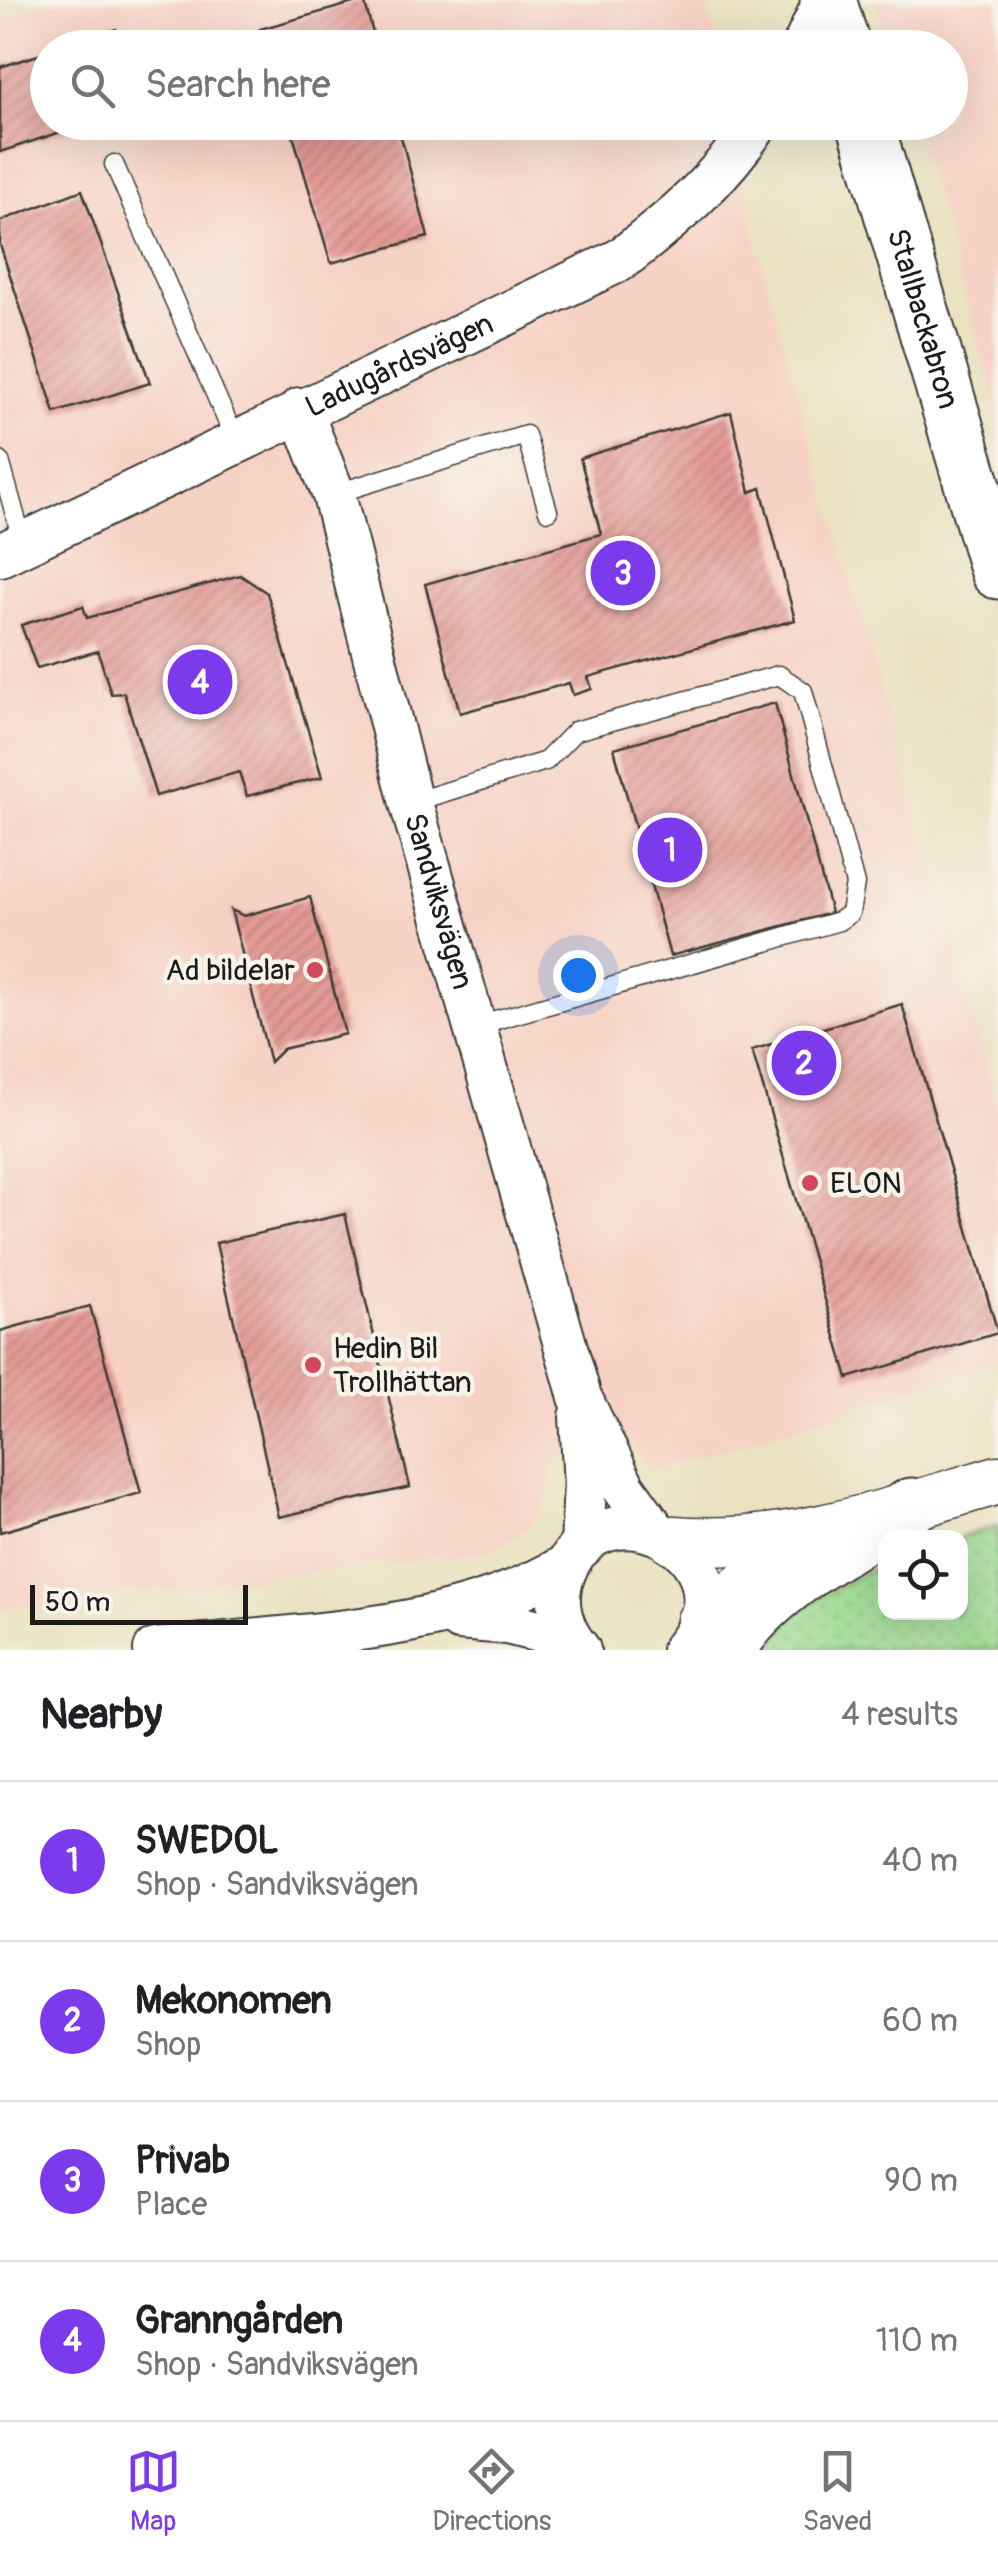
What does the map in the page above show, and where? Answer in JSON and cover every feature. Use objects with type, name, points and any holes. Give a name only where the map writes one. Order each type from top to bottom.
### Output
[{"type":"highway","points":[[827,0],[836,30]]},
{"type":"highway","name":"Stallbackabron","points":[[870,140],[998,571]]},
{"type":"highway","points":[[704,1640],[756,1614],[794,1583],[911,1506]]},
{"type":"main road","points":[[664,1536],[739,1542],[851,1524],[998,1480]]},
{"type":"main road","points":[[704,1640],[782,1560],[851,1524]]},
{"type":"street","points":[[812,30],[827,0]]},
{"type":"street","name":"Ladugårdsvägen","points":[[11,549],[620,260],[683,213],[733,160],[746,140]]},
{"type":"street","name":"Sandviksvägen","points":[[300,409],[334,494],[412,802],[580,1396],[624,1488],[664,1536],[690,1556],[700,1576],[704,1598],[704,1640]]},
{"type":"street","name":"Sandviksvägen","points":[[575,1645],[559,1603],[574,1556],[585,1484],[580,1396]]},
{"type":"street","points":[[155,1650],[434,1618],[504,1598],[574,1556],[600,1534],[622,1528],[664,1536]]},
{"type":"street","points":[[434,1618],[507,1623],[575,1645]]},
{"type":"lane","points":[[114,164],[236,442]]},
{"type":"lane","points":[[334,494],[526,435],[548,511]]},
{"type":"lane","points":[[0,460],[11,549]]},
{"type":"lane","points":[[412,802],[546,761],[575,730],[779,675],[803,691],[855,884],[850,913],[839,921],[475,1026]]},
{"type":"shaded area","points":[[46,0],[705,0],[714,30],[30,30],[30,140],[737,140],[758,251],[998,1104],[998,1362],[650,1472],[627,1435],[554,1461],[551,1485],[538,1515],[516,1537],[485,1552],[0,1609],[0,22]]},
{"type":"shaded area","points":[[876,0],[998,0],[998,407],[918,140],[968,140],[968,30],[885,30]]},
{"type":"green space","points":[[998,1526],[998,1650],[770,1650],[797,1610],[878,1566],[878,1620],[968,1620],[968,1535]]},
{"type":"building","points":[[364,0],[372,30],[260,30]]},
{"type":"building","points":[[30,58],[30,140],[36,140],[0,152],[0,67]]},
{"type":"building","points":[[294,140],[402,140],[428,237],[331,263]]},
{"type":"building","points":[[82,190],[150,383],[55,413],[0,245],[0,221]]},
{"type":"building","points":[[731,412],[750,492],[761,488],[795,620],[588,677],[592,689],[573,695],[569,683],[460,713],[425,584],[601,534],[580,458]]},
{"type":"building","points":[[240,575],[267,593],[322,777],[247,796],[239,772],[156,796],[124,693],[111,694],[98,651],[37,668],[21,625],[83,606],[87,618]]},
{"type":"building","points":[[775,703],[831,913],[670,956],[614,748]]},
{"type":"building","points":[[310,897],[345,1034],[283,1049],[270,1062],[231,910],[244,916]]},
{"type":"building","points":[[902,1004],[998,1333],[848,1378],[752,1050]]},
{"type":"building","name":"Hedin Bil Trollhättan","points":[[345,1214],[410,1487],[279,1517],[216,1243]]},
{"type":"building","points":[[90,1306],[141,1493],[0,1532],[0,1331]]},
{"type":"place","name":"Privab","points":[[623,573]]},
{"type":"place","name":"Granngården","points":[[200,682]]},
{"type":"place","name":"SWEDOL","points":[[670,850]]},
{"type":"place","name":"Ad bildelar","points":[[315,970]]},
{"type":"place","name":"Mekonomen","points":[[804,1063]]},
{"type":"place","name":"ELON","points":[[810,1183]]},
{"type":"place","name":"Hedin Bil Trollhättan","points":[[313,1365]]}]
